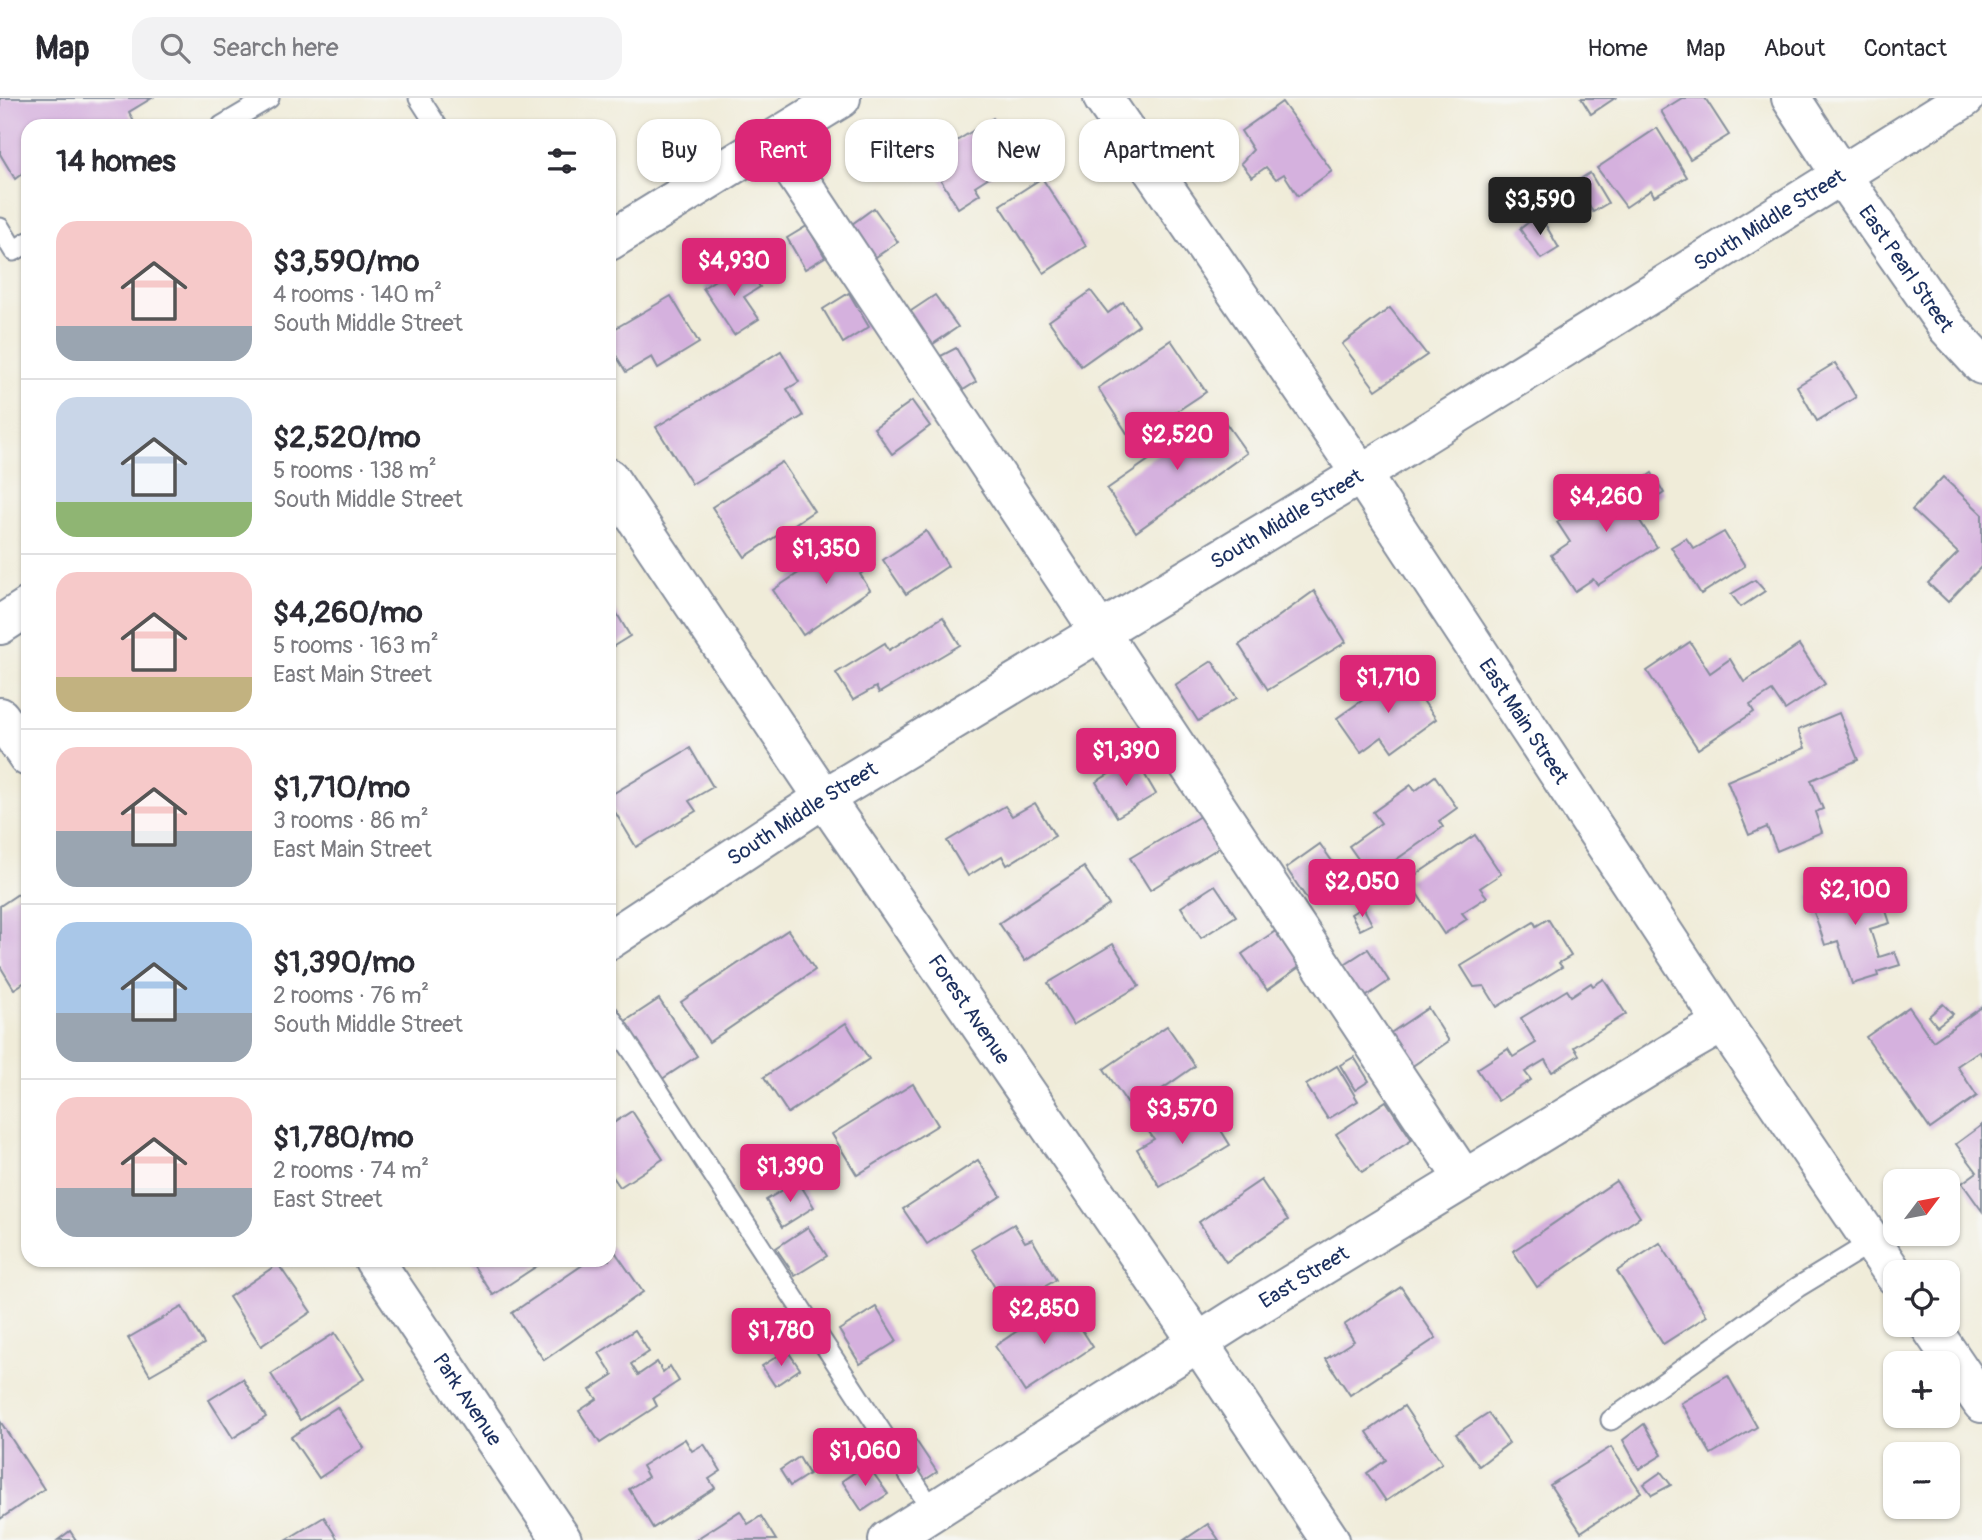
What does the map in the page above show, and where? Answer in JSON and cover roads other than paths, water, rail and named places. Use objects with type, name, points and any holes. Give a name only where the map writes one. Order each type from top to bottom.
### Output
[{"type":"street","points":[[807,119],[841,98]]},
{"type":"street","name":"East Main Street","points":[[1103,98],[1361,474],[1723,1023],[1884,1260]]},
{"type":"street","name":"East Pearl Street","points":[[1791,98],[1947,327],[1982,365]]},
{"type":"street","name":"South Middle Street","points":[[616,935],[824,798],[1361,474],[1965,98]]},
{"type":"street","points":[[616,237],[735,163]]},
{"type":"street","points":[[801,182],[1464,1179]]},
{"type":"street","name":"Forest Avenue","points":[[616,488],[1330,1540]]},
{"type":"street","points":[[0,625],[21,612]]},
{"type":"street","points":[[0,717],[21,747]]},
{"type":"street","name":"East Street","points":[[888,1540],[1198,1342],[1723,1023]]},
{"type":"street","name":"Park Avenue","points":[[379,1267],[562,1540]]},
{"type":"street","points":[[1937,1337],[1982,1403]]},
{"type":"lane","points":[[234,119],[269,98]]},
{"type":"lane","points":[[419,98],[432,119]]},
{"type":"lane","points":[[0,228],[14,251],[21,246]]},
{"type":"lane","points":[[616,1026],[933,1511]]},
{"type":"lane","points":[[1611,1420],[1798,1287],[1872,1242]]}]
